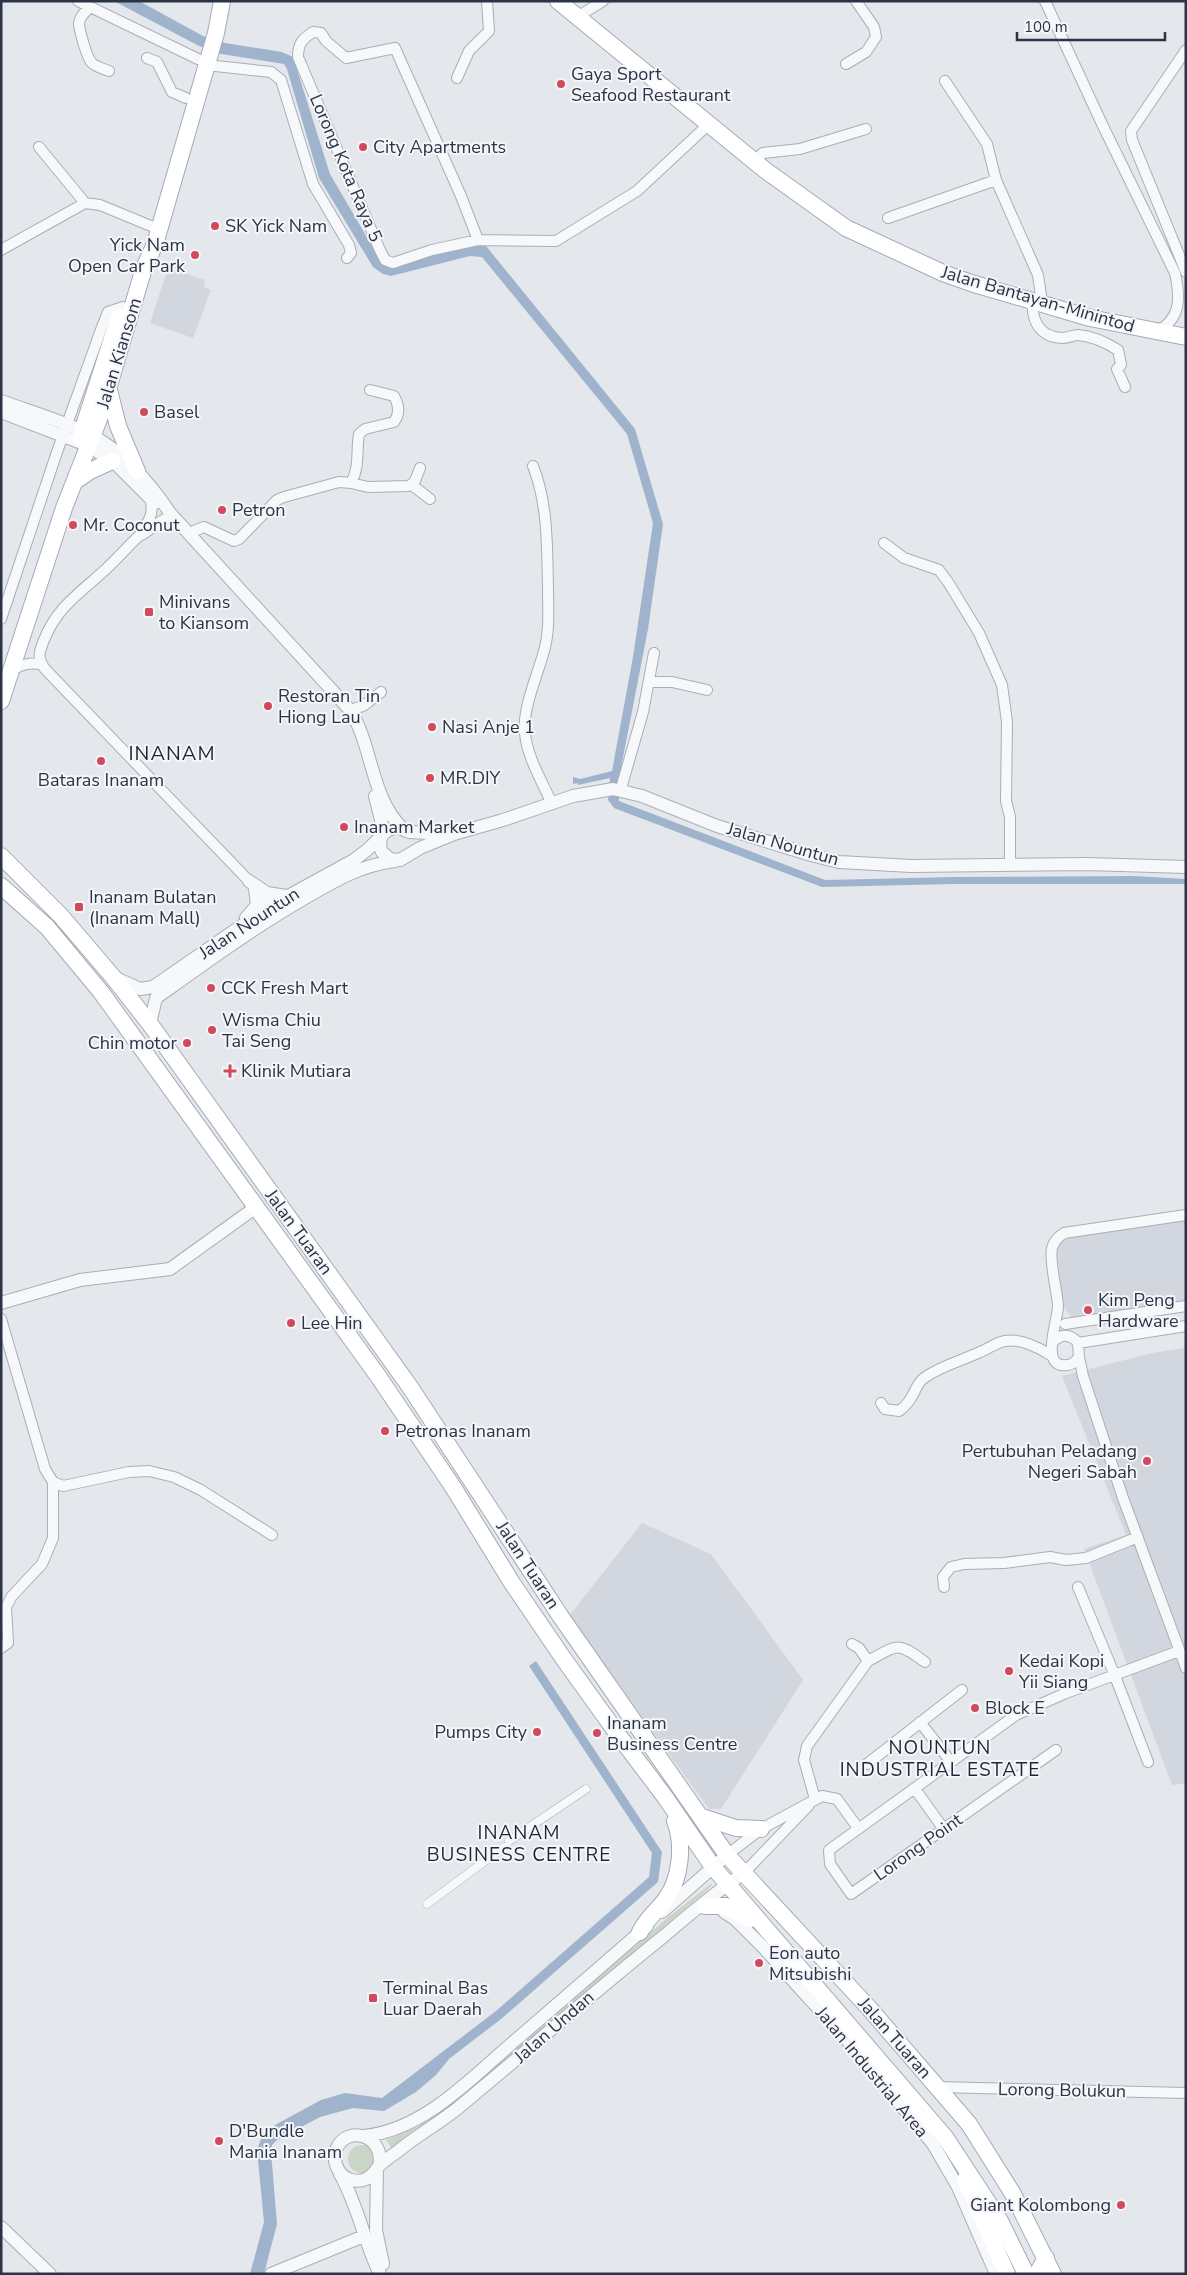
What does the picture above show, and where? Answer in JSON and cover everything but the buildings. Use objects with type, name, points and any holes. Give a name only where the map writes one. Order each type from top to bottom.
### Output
[{"type":"main road","name":"Jalan Kiansom","points":[[211,32],[215,1]]},
{"type":"main road","name":"Jalan Kiansom","points":[[6,670],[74,482],[79,436],[108,388],[144,268],[155,244],[211,32],[222,1]]},
{"type":"main road","name":"Jalan Bantayan-Minintod","points":[[558,1],[754,160],[846,228],[943,274],[1090,318],[1186,337]]},
{"type":"main road","name":"Jalan Kiansom","points":[[1,701],[6,670],[58,497],[151,226],[186,98],[204,61]]},
{"type":"main road","points":[[108,388],[118,426],[137,471]]},
{"type":"main road","points":[[74,482],[90,471],[112,461]]},
{"type":"main road","name":"Jalan Tuaran","points":[[1,856],[61,916],[114,977],[150,1024],[410,1387],[600,1675],[727,1855],[869,2008],[969,2124],[1013,2194],[1054,2274]]},
{"type":"main road","name":"Jalan Tuaran","points":[[1,886],[47,927],[101,992],[403,1413],[453,1487],[512,1583],[587,1693],[665,1797],[713,1868],[945,2136],[978,2185],[1013,2246],[1026,2274]]},
{"type":"main road","points":[[640,1932],[644,1922],[666,1898],[677,1869],[681,1844],[680,1833],[665,1797]]},
{"type":"main road","points":[[702,1817],[736,1828],[761,1829]]},
{"type":"main road","points":[[705,1906],[719,1905],[733,1908],[761,1925]]},
{"type":"main road","points":[[945,2136],[1007,2274]]},
{"type":"main road","points":[[1038,2274],[1046,2258]]},
{"type":"street","points":[[78,1],[204,61],[272,72],[281,80],[313,184],[349,246],[351,253],[347,258]]},
{"type":"street","points":[[457,78],[469,51],[489,31],[487,1]]},
{"type":"street","points":[[577,17],[603,1]]},
{"type":"street","points":[[846,64],[866,52],[876,37],[874,28],[856,1]]},
{"type":"street","points":[[1045,1],[1102,124],[1175,273],[1179,289],[1174,319],[1168,326],[1154,332]]},
{"type":"street","points":[[90,7],[82,15],[79,25],[83,36],[85,52],[92,64],[109,72]]},
{"type":"street","name":"Lorong Kota Raya 5","points":[[313,32],[320,34],[326,42],[346,58],[395,48],[461,196],[478,240],[432,250],[393,262],[385,260],[298,57],[298,46],[304,38],[313,32]]},
{"type":"street","points":[[1186,50],[1132,131],[1132,140],[1186,272]]},
{"type":"street","points":[[147,58],[157,62],[172,92],[186,98]]},
{"type":"street","points":[[945,80],[984,138],[996,180],[1038,275],[1038,302],[1032,314],[1040,330],[1052,337],[1064,338],[1080,335],[1109,344],[1118,350],[1121,365],[1117,369],[1125,387]]},
{"type":"street","points":[[478,240],[556,241],[637,191],[709,124]]},
{"type":"street","points":[[754,160],[763,153],[800,149],[866,129]]},
{"type":"street","points":[[39,147],[85,203]]},
{"type":"street","points":[[888,218],[996,180]]},
{"type":"street","points":[[1,250],[85,203],[100,205],[151,226]]},
{"type":"street","points":[[351,483],[357,472],[356,446],[359,434],[365,430],[394,422],[397,417],[398,403],[394,396],[370,390]]},
{"type":"street","points":[[1,401],[79,436],[137,471],[158,494],[170,513],[350,710],[356,722],[376,784],[393,820],[408,832],[412,841],[413,846],[408,855]]},
{"type":"street","points":[[1,412],[79,436],[112,461],[150,497],[347,713],[372,785],[383,834],[380,847],[382,852],[395,861]]},
{"type":"street","points":[[1,619],[79,436]]},
{"type":"street","points":[[533,466],[540,484],[547,536],[548,628],[545,650],[530,698],[524,731],[528,752],[552,804]]},
{"type":"street","points":[[412,484],[420,468]]},
{"type":"street","points":[[190,535],[204,527],[234,541],[239,539],[278,500],[339,482],[368,487],[412,484],[430,499]]},
{"type":"street","points":[[139,536],[152,516],[153,508],[150,497]]},
{"type":"street","points":[[168,518],[161,520],[139,536],[108,568],[58,612],[50,623],[40,650],[42,664],[270,906],[276,907],[341,878]]},
{"type":"street","points":[[884,543],[904,558],[939,570],[979,633],[1002,685],[1007,722],[1006,801],[1010,817],[1010,865]]},
{"type":"street","points":[[623,790],[622,785],[643,712],[649,682],[650,663],[654,652]]},
{"type":"street","points":[[6,670],[31,663],[42,664]]},
{"type":"street","points":[[649,682],[672,682],[707,690]]},
{"type":"street","points":[[350,710],[363,706],[381,692]]},
{"type":"street","name":"Jalan Nountun","points":[[150,1024],[156,998],[261,923],[341,878],[366,866],[395,861],[454,834],[573,796],[605,790],[623,790],[717,826],[839,862],[911,866],[1087,864],[1186,867]]},
{"type":"street","name":"Jalan Nountun","points":[[114,977],[135,988],[147,989],[286,896],[354,860],[392,828],[420,833],[454,834]]},
{"type":"street","points":[[252,885],[267,893],[286,896]]},
{"type":"street","points":[[234,931],[257,905],[252,885]]},
{"type":"street","points":[[1,1304],[80,1280],[170,1269],[256,1207]]},
{"type":"street","points":[[1055,1360],[1051,1347],[1058,1308],[1052,1248],[1056,1238],[1064,1233],[1186,1216]]},
{"type":"street","points":[[1065,1324],[1186,1306]]},
{"type":"street","points":[[1058,1308],[1080,1352],[1079,1357],[1083,1376],[1138,1537],[1186,1668]]},
{"type":"street","points":[[1,1319],[46,1469],[53,1482],[53,1538],[42,1564],[8,1602],[5,1615],[8,1643],[1,1648]]},
{"type":"street","points":[[1053,1342],[1061,1336],[1075,1339],[1186,1326]]},
{"type":"street","points":[[880,1403],[885,1409],[899,1410],[908,1404],[922,1379],[949,1364],[1005,1341],[1028,1344],[1044,1350],[1055,1360],[1083,1376]]},
{"type":"street","points":[[1055,1360],[1068,1365],[1079,1357]]},
{"type":"street","points":[[53,1482],[64,1486],[129,1472],[149,1471],[174,1477],[201,1490],[272,1535]]},
{"type":"street","points":[[944,1587],[943,1576],[951,1567],[964,1564],[1004,1563],[1050,1557],[1066,1560],[1086,1558],[1138,1537]]},
{"type":"street","points":[[1078,1587],[1148,1762]]},
{"type":"street","points":[[852,1644],[859,1648],[868,1661]]},
{"type":"street","points":[[814,1799],[804,1760],[807,1746],[868,1661],[897,1647],[908,1649],[925,1662]]},
{"type":"street","points":[[727,1855],[761,1829],[822,1796],[837,1798],[858,1828],[1016,1715],[1066,1693],[1179,1651]]},
{"type":"street","points":[[867,1764],[962,1690]]},
{"type":"street","points":[[920,1722],[952,1762]]},
{"type":"street","name":"Lorong Point","points":[[858,1828],[828,1850],[830,1864],[851,1894],[1056,1750]]},
{"type":"street","points":[[427,1904],[506,1844],[586,1789]]},
{"type":"street","points":[[915,1789],[943,1828]]},
{"type":"street","points":[[744,1873],[773,1845],[814,1799]]},
{"type":"street","name":"Jalan Undan","points":[[380,2274],[364,2236],[348,2189],[338,2170],[335,2156],[340,2143],[353,2136],[384,2134],[399,2128],[444,2101],[727,1855]]},
{"type":"street","name":"Jalan Undan","points":[[338,2170],[349,2179],[365,2180],[461,2105],[686,1917],[744,1873]]},
{"type":"street","points":[[686,1917],[705,1906]]},
{"type":"street","name":"Jalan Industrial Area","points":[[705,1906],[723,1912],[734,1919],[764,1948],[848,2041],[933,2144],[958,2187],[996,2274]]},
{"type":"street","name":"Lorong Bolukun","points":[[938,2088],[1186,2093]]},
{"type":"street","points":[[364,2136],[370,2139],[378,2149],[376,2197],[378,2247],[387,2274]]},
{"type":"street","points":[[271,2274],[364,2236],[368,2230],[366,2209],[376,2197]]},
{"type":"street","points":[[1,2227],[50,2274]]},
{"type":"shaded area","points":[[168,268],[205,280],[204,287],[211,290],[193,338],[150,323]]},
{"type":"shaded area","points":[[1186,1219],[1186,1312],[1078,1328],[1062,1304],[1057,1252],[1062,1240],[1067,1237]]},
{"type":"shaded area","points":[[1186,1348],[1186,1783],[1172,1785],[1084,1549],[1126,1535],[1062,1376],[1152,1353]]},
{"type":"shaded area","points":[[642,1523],[711,1554],[803,1680],[721,1809],[709,1809],[569,1616]]},
{"type":"green space","points":[[712,1883],[706,1891],[442,2114],[403,2138],[392,2149],[386,2140],[417,2127],[456,2100],[666,1919]]},
{"type":"green space","points":[[362,2145],[372,2149],[376,2159],[372,2169],[362,2173],[352,2169],[348,2159],[352,2149]]},
{"type":"water","points":[[114,1],[139,1],[203,36],[225,43],[282,52],[293,57],[330,174],[382,263],[472,244],[486,246],[635,429],[663,524],[648,629],[619,778],[619,801],[825,880],[1134,876],[1186,879],[1186,884],[954,884],[822,887],[614,808],[608,800],[610,778],[578,785],[577,783],[573,784],[573,777],[580,779],[612,771],[633,657],[653,523],[627,434],[482,257],[470,256],[391,276],[383,274],[373,267],[319,178],[284,64],[221,54],[199,46]]},
{"type":"water","points":[[536,1661],[662,1852],[658,1882],[501,2019],[449,2059],[436,2075],[416,2092],[384,2111],[353,2108],[320,2117],[277,2140],[272,2145],[271,2152],[277,2224],[264,2274],[250,2274],[264,2222],[257,2150],[262,2136],[275,2125],[321,2100],[345,2093],[382,2098],[496,2011],[649,1877],[652,1853],[529,1666]]},
{"type":"place","name":"Gaya Sport Seafood Restaurant","points":[[561,84]]},
{"type":"place","name":"City Apartments","points":[[363,147]]},
{"type":"place","name":"SK Yick Nam","points":[[215,226]]},
{"type":"place","name":"Yick Nam Open Car Park","points":[[195,255]]},
{"type":"place","name":"Basel","points":[[144,412]]},
{"type":"place","name":"Petron","points":[[222,510]]},
{"type":"place","name":"Mr. Coconut","points":[[73,525]]},
{"type":"place","name":"Minivans to Kiansom","points":[[149,612]]},
{"type":"place","name":"Restoran Tin Hiong Lau","points":[[268,706]]},
{"type":"place","name":"Nasi Anje 1","points":[[432,727]]},
{"type":"place","name":"Bataras Inanam","points":[[101,761]]},
{"type":"place","name":"MR.DIY","points":[[430,778]]},
{"type":"place","name":"Inanam Market","points":[[344,827]]},
{"type":"place","name":"Inanam Bulatan (Inanam Mall)","points":[[79,907]]},
{"type":"place","name":"CCK Fresh Mart","points":[[211,988]]},
{"type":"place","name":"Wisma Chiu Tai Seng","points":[[212,1030]]},
{"type":"place","name":"Chin motor","points":[[187,1043]]},
{"type":"place","name":"Klinik Mutiara","points":[[230,1071]]},
{"type":"place","name":"Kim Peng Hardware","points":[[1088,1310]]},
{"type":"place","name":"Lee Hin","points":[[291,1323]]},
{"type":"place","name":"Petronas Inanam","points":[[385,1431]]},
{"type":"place","name":"Pertubuhan Peladang Negeri Sabah","points":[[1147,1461]]},
{"type":"place","name":"Kedai Kopi Yii Siang","points":[[1009,1671]]},
{"type":"place","name":"Block E","points":[[975,1708]]},
{"type":"place","name":"Pumps City","points":[[537,1732]]},
{"type":"place","name":"Inanam Business Centre","points":[[597,1733]]},
{"type":"place","name":"Eon auto Mitsubishi","points":[[759,1963]]},
{"type":"place","name":"Terminal Bas Luar Daerah","points":[[373,1998]]},
{"type":"place","name":"D'Bundle Mania Inanam","points":[[219,2141]]},
{"type":"place","name":"Giant Kolombong","points":[[1121,2205]]},
{"type":"district","name":"INANAM","points":[[172,753]]},
{"type":"district","name":"NOUNTUN INDUSTRIAL ESTATE","points":[[940,1759]]},
{"type":"district","name":"INANAM BUSINESS CENTRE","points":[[519,1844]]}]
